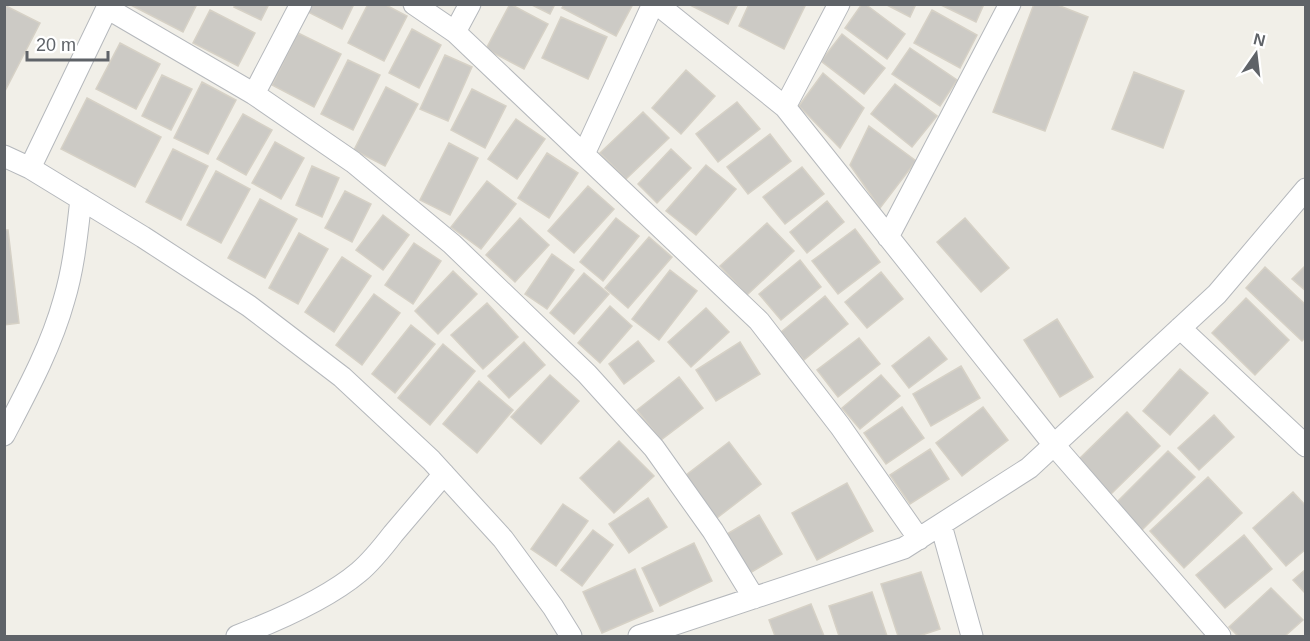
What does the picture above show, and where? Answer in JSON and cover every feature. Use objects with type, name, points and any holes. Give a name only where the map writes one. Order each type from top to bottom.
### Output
[{"type":"street","points":[[254,94],[301,4]]},
{"type":"street","points":[[414,4],[455,32],[759,321],[840,426],[919,539]]},
{"type":"street","points":[[455,32],[470,4]]},
{"type":"street","points":[[584,154],[655,4],[785,108],[1054,445],[1220,636]]},
{"type":"street","points":[[785,108],[839,4]]},
{"type":"street","points":[[888,237],[1010,4]]},
{"type":"street","points":[[30,168],[108,6],[254,94],[353,162],[452,244],[587,374],[654,448],[712,531],[754,598]]},
{"type":"street","points":[[4,156],[30,168],[144,237],[249,306],[342,377],[431,460],[503,539],[554,607],[571,636]]},
{"type":"street","points":[[639,636],[904,548],[1029,468],[1217,294],[1305,189]]},
{"type":"street","points":[[4,435],[34,378],[53,334],[74,260],[81,199]]},
{"type":"street","points":[[1180,328],[1305,446]]},
{"type":"street","points":[[237,636],[307,605],[359,572],[444,474]]},
{"type":"street","points":[[941,525],[972,636]]},
{"type":"building","points":[[129,4],[197,4],[183,32]]},
{"type":"building","points":[[235,4],[269,4],[261,20],[234,7]]},
{"type":"building","points":[[312,4],[354,4],[342,29],[308,12]]},
{"type":"building","points":[[368,4],[384,4],[407,16],[384,61],[348,43]]},
{"type":"building","points":[[510,4],[548,24],[524,69],[486,49]]},
{"type":"building","points":[[530,4],[555,4],[550,14]]},
{"type":"building","points":[[564,4],[633,4],[616,36],[562,8]]},
{"type":"building","points":[[688,4],[738,4],[728,24]]},
{"type":"building","points":[[749,4],[806,4],[784,49],[739,26]]},
{"type":"building","points":[[862,4],[905,34],[887,59],[845,28]]},
{"type":"building","points":[[885,4],[916,4],[910,17]]},
{"type":"building","points":[[939,4],[984,4],[976,22]]},
{"type":"building","points":[[1034,4],[1055,4],[1088,17],[1045,131],[993,112]]},
{"type":"building","points":[[4,5],[40,23],[4,93]]},
{"type":"building","points":[[210,10],[255,33],[238,66],[193,43]]},
{"type":"building","points":[[932,10],[977,35],[960,68],[914,43]]},
{"type":"building","points":[[561,17],[607,37],[588,79],[542,58]]},
{"type":"building","points":[[412,29],[441,45],[419,88],[389,73]]},
{"type":"building","points":[[298,33],[341,54],[314,107],[272,85]]},
{"type":"building","points":[[842,34],[885,68],[864,94],[821,61]]},
{"type":"building","points":[[120,43],[160,64],[136,109],[96,89]]},
{"type":"building","points":[[910,48],[957,80],[940,106],[892,74]]},
{"type":"building","points":[[445,55],[472,67],[448,121],[420,109]]},
{"type":"building","points":[[348,60],[380,75],[353,130],[321,114]]},
{"type":"building","points":[[686,70],[715,96],[681,134],[652,108]]},
{"type":"building","points":[[1134,72],[1184,91],[1163,148],[1112,129]]},
{"type":"building","points":[[823,73],[864,108],[840,148],[799,106]]},
{"type":"building","points":[[162,75],[192,89],[171,130],[142,116]]},
{"type":"building","points":[[202,82],[236,100],[208,154],[174,138]]},
{"type":"building","points":[[895,84],[937,116],[912,147],[871,114]]},
{"type":"building","points":[[386,87],[418,104],[385,166],[354,150]]},
{"type":"building","points":[[472,89],[506,106],[485,148],[451,130]]},
{"type":"building","points":[[87,98],[161,137],[135,187],[61,149]]},
{"type":"building","points":[[737,102],[760,129],[718,162],[696,134]]},
{"type":"building","points":[[643,112],[669,138],[626,179],[600,153]]},
{"type":"building","points":[[243,114],[272,130],[246,175],[217,159]]},
{"type":"building","points":[[516,119],[545,139],[517,179],[488,159]]},
{"type":"building","points":[[869,126],[916,161],[880,208],[850,165]]},
{"type":"building","points":[[770,134],[791,161],[748,194],[727,167]]},
{"type":"building","points":[[275,142],[304,158],[281,199],[252,183]]},
{"type":"building","points":[[449,143],[478,158],[450,215],[420,200]]},
{"type":"building","points":[[173,149],[208,166],[181,220],[146,202]]},
{"type":"building","points":[[671,149],[691,168],[657,203],[638,184]]},
{"type":"building","points":[[547,153],[578,173],[549,218],[518,198]]},
{"type":"building","points":[[706,165],[736,189],[696,235],[666,211]]},
{"type":"building","points":[[312,166],[339,178],[322,217],[296,205]]},
{"type":"building","points":[[802,167],[824,194],[785,224],[763,197]]},
{"type":"building","points":[[216,171],[250,189],[221,243],[187,225]]},
{"type":"building","points":[[487,181],[516,204],[481,249],[451,227]]},
{"type":"building","points":[[588,186],[614,209],[574,253],[548,231]]},
{"type":"building","points":[[345,191],[371,204],[352,242],[325,228]]},
{"type":"building","points":[[260,199],[297,219],[265,278],[228,258]]},
{"type":"building","points":[[827,201],[844,222],[807,253],[790,232]]},
{"type":"building","points":[[383,215],[409,235],[383,270],[356,250]]},
{"type":"building","points":[[520,218],[549,245],[515,282],[486,255]]},
{"type":"building","points":[[616,218],[639,236],[603,281],[580,262]]},
{"type":"building","points":[[965,218],[1009,268],[981,292],[937,242]]},
{"type":"building","points":[[767,223],[794,251],[747,295],[720,266]]},
{"type":"building","points":[[855,229],[880,262],[838,294],[812,261]]},
{"type":"building","points":[[4,230],[8,230],[19,323],[4,325]]},
{"type":"building","points":[[299,233],[328,249],[298,304],[269,288]]},
{"type":"building","points":[[649,237],[672,257],[628,308],[605,288]]},
{"type":"building","points":[[414,243],[441,261],[413,304],[385,285]]},
{"type":"building","points":[[552,254],[574,270],[547,309],[525,294]]},
{"type":"building","points":[[342,257],[371,276],[334,332],[305,312]]},
{"type":"building","points":[[800,260],[821,287],[781,320],[759,294]]},
{"type":"building","points":[[1306,265],[1306,291],[1292,279]]},
{"type":"building","points":[[1265,267],[1306,305],[1306,337],[1302,341],[1246,288]]},
{"type":"building","points":[[670,270],[697,291],[659,340],[632,319]]},
{"type":"building","points":[[453,271],[477,294],[438,334],[415,311]]},
{"type":"building","points":[[881,272],[903,299],[867,328],[845,302]]},
{"type":"building","points":[[584,273],[609,294],[574,334],[550,313]]},
{"type":"building","points":[[374,294],[400,313],[362,365],[336,345]]},
{"type":"building","points":[[825,296],[848,324],[804,360],[781,332]]},
{"type":"building","points":[[1246,298],[1289,340],[1255,375],[1212,333]]},
{"type":"building","points":[[487,303],[518,337],[483,369],[451,335]]},
{"type":"building","points":[[610,306],[632,326],[600,363],[578,343]]},
{"type":"building","points":[[706,308],[729,332],[691,367],[668,342]]},
{"type":"building","points":[[1057,319],[1093,377],[1060,397],[1024,340]]},
{"type":"building","points":[[411,325],[435,344],[395,393],[372,374]]},
{"type":"building","points":[[929,337],[947,359],[909,388],[892,366]]},
{"type":"building","points":[[859,338],[880,364],[838,397],[817,370]]},
{"type":"building","points":[[638,341],[654,361],[624,384],[609,364]]},
{"type":"building","points":[[524,342],[545,365],[509,398],[488,376]]},
{"type":"building","points":[[740,342],[760,374],[716,401],[696,370]]},
{"type":"building","points":[[443,344],[475,371],[430,425],[398,398]]},
{"type":"building","points":[[961,366],[980,398],[931,426],[913,394]]},
{"type":"building","points":[[1180,369],[1208,393],[1170,435],[1143,411]]},
{"type":"building","points":[[550,375],[579,401],[541,444],[511,417]]},
{"type":"building","points":[[881,375],[900,396],[860,429],[842,408]]},
{"type":"building","points":[[679,377],[703,408],[661,440],[637,410]]},
{"type":"building","points":[[479,381],[513,410],[477,453],[443,424]]},
{"type":"building","points":[[902,407],[924,438],[886,464],[864,433]]},
{"type":"building","points":[[983,407],[1008,440],[962,476],[936,443]]},
{"type":"building","points":[[1127,412],[1160,446],[1110,495],[1077,461]]},
{"type":"building","points":[[1214,415],[1234,437],[1199,470],[1178,448]]},
{"type":"building","points":[[619,441],[654,476],[614,513],[580,478]]},
{"type":"building","points":[[729,442],[761,484],[713,521],[681,479]]},
{"type":"building","points":[[930,449],[949,479],[910,504],[890,475]]},
{"type":"building","points":[[1168,451],[1195,477],[1140,532],[1113,506]]},
{"type":"building","points":[[1208,477],[1242,513],[1184,568],[1150,531]]},
{"type":"building","points":[[847,483],[873,531],[817,560],[792,513]]},
{"type":"building","points":[[1293,492],[1306,506],[1306,549],[1286,566],[1253,528]]},
{"type":"building","points":[[648,498],[667,527],[629,553],[609,524]]},
{"type":"building","points":[[563,504],[588,521],[556,566],[531,549]]},
{"type":"building","points":[[759,515],[782,554],[750,573],[727,534]]},
{"type":"building","points":[[593,530],[613,545],[582,586],[561,570]]},
{"type":"building","points":[[1244,535],[1272,569],[1225,608],[1196,575]]},
{"type":"building","points":[[694,543],[712,581],[660,606],[642,568]]},
{"type":"building","points":[[635,569],[653,611],[602,633],[583,592]]},
{"type":"building","points":[[1306,569],[1306,594],[1293,580]]},
{"type":"building","points":[[921,572],[940,629],[919,636],[898,636],[881,584]]},
{"type":"building","points":[[1271,588],[1303,620],[1285,636],[1238,636],[1229,627]]},
{"type":"building","points":[[872,592],[887,636],[839,636],[829,606]]},
{"type":"building","points":[[811,604],[824,636],[775,636],[769,620]]}]
